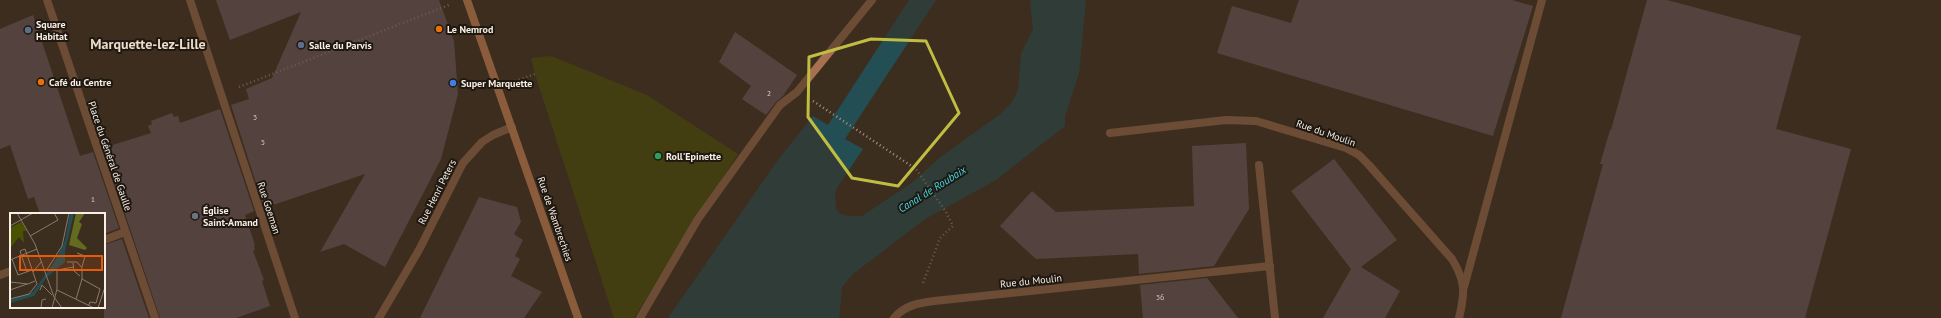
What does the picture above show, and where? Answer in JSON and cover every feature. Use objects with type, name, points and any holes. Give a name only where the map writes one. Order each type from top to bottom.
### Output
[{"type":"main road","points":[[466,0],[512,127]]},
{"type":"main road","name":"Rue de Wambrechies","points":[[512,127],[578,318]]},
{"type":"street","name":"Place du Général de Gaulle","points":[[47,0],[155,318]]},
{"type":"street","points":[[190,0],[221,93]]},
{"type":"street","points":[[640,318],[698,220],[780,105],[797,92],[872,0]]},
{"type":"street","points":[[1464,287],[1542,0]]},
{"type":"street","name":"Rue Goeman","points":[[221,93],[295,318]]},
{"type":"street","name":"Rue du Moulin","points":[[1110,133],[1242,119],[1265,123],[1346,148],[1359,155],[1368,164],[1452,259],[1461,274],[1464,287],[1464,298],[1459,318]]},
{"type":"street","name":"Rue Henri Peters","points":[[379,318],[420,250],[463,163],[482,142],[493,135],[512,127]]},
{"type":"street","points":[[1259,165],[1275,318]]},
{"type":"street","points":[[105,240],[125,232]]},
{"type":"street","name":"Rue du Moulin","points":[[894,318],[905,308],[915,304],[934,301],[1270,266]]},
{"type":"street","points":[[0,275],[10,271]]},
{"type":"path","points":[[221,93],[455,3]]},
{"type":"path","points":[[831,112],[916,169],[946,212],[953,226],[940,238],[915,304]]},
{"type":"highlighted area","points":[[871,39],[926,41],[959,113],[898,186],[852,178],[808,117],[809,57]]},
{"type":"green space","points":[[551,56],[647,95],[738,154],[634,318],[614,318],[535,74],[531,58]]},
{"type":"water","name":"Canal de Roubaix","points":[[909,0],[936,0],[845,139],[863,149],[837,188],[835,196],[836,209],[841,214],[848,216],[862,216],[913,182],[938,159],[999,115],[1012,102],[1018,90],[1021,54],[1033,29],[1030,0],[1086,0],[1079,73],[1065,116],[1065,126],[996,180],[925,219],[853,274],[842,287],[839,318],[668,318],[778,160],[813,116],[828,125]]},
{"type":"building","points":[[216,0],[439,0],[454,41],[458,94],[441,159],[385,267],[344,244],[320,252],[365,174],[264,208],[231,105],[249,99],[246,89],[272,78],[301,12],[230,40]]},
{"type":"building","points":[[1299,0],[1512,0],[1533,6],[1493,136],[1217,53],[1232,6],[1291,23]]},
{"type":"building","points":[[1647,0],[1667,0],[1801,36],[1776,129],[1851,149],[1805,318],[1561,318],[1603,164],[1600,164],[1611,130]]},
{"type":"building","points":[[33,15],[80,156],[93,152],[119,228],[105,234],[105,213],[40,213],[34,197],[28,199],[10,145],[0,149],[0,29]]},
{"type":"building","points":[[735,32],[797,75],[783,96],[776,102],[766,115],[742,99],[751,86],[719,62]]},
{"type":"building","name":"Église Saint-Amand","points":[[220,109],[254,211],[245,215],[255,245],[255,250],[253,251],[264,280],[262,281],[270,306],[236,318],[160,318],[103,148],[151,133],[148,126],[152,124],[151,121],[172,113],[174,117],[178,116],[180,123]]},
{"type":"building","points":[[1246,143],[1249,209],[1214,266],[1139,274],[1138,254],[1036,259],[1000,226],[1032,191],[1056,212],[1194,206],[1192,146]]},
{"type":"building","points":[[1334,159],[1397,240],[1361,267],[1400,291],[1385,318],[1323,318],[1351,269],[1291,191]]},
{"type":"building","points":[[479,197],[517,207],[521,222],[514,234],[523,240],[515,256],[520,259],[511,276],[542,292],[524,318],[420,318]]},
{"type":"building","points":[[122,239],[149,318],[104,318],[105,245]]},
{"type":"building","points":[[1207,278],[1238,318],[1143,318],[1140,285]]},
{"type":"place","name":"Le Nemrod","points":[[439,29]]},
{"type":"place","name":"Square Habitat","points":[[28,30]]},
{"type":"place","name":"Salle du Parvis","points":[[301,45]]},
{"type":"place","name":"Café du Centre","points":[[41,82]]},
{"type":"place","name":"Super Marquette","points":[[453,83]]},
{"type":"place","name":"Roll'Epinette","points":[[658,156]]},
{"type":"place","name":"Église Saint-Amand","points":[[195,216]]},
{"type":"district","name":"Marquette-lez-Lille","points":[[148,44]]}]
